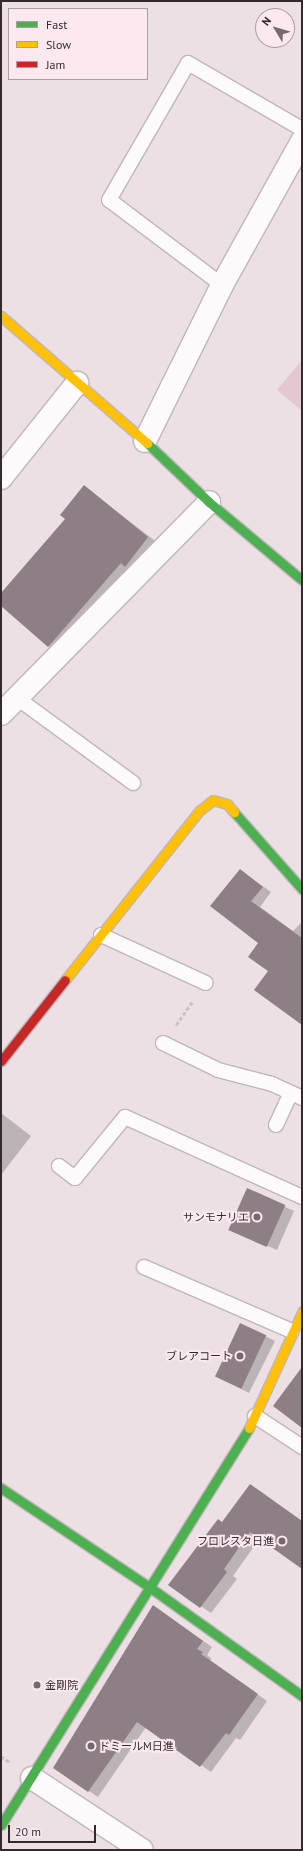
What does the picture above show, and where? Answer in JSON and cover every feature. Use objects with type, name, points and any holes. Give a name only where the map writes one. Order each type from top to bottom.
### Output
[{"type":"street","points":[[145,441],[222,284],[302,141]]},
{"type":"street","points":[[1,316],[145,441],[209,502],[302,580]]},
{"type":"street","points":[[1,478],[76,382]]},
{"type":"street","points":[[1,714],[209,502]]},
{"type":"street","points":[[1,1060],[199,811],[213,800],[227,804],[302,889]]},
{"type":"street","points":[[1,1825],[32,1778],[148,1586],[244,1438],[292,1330],[302,1312]]},
{"type":"street","points":[[1,1488],[148,1586],[301,1693]]},
{"type":"street","points":[[32,1778],[142,1850]]},
{"type":"lane","points":[[222,284],[109,200],[188,63],[302,129]]},
{"type":"lane","points":[[17,698],[134,784]]},
{"type":"lane","points":[[101,935],[206,983]]},
{"type":"lane","points":[[163,1043],[218,1070],[272,1084],[296,1096],[276,1125]]},
{"type":"lane","points":[[59,1166],[75,1178],[125,1117],[302,1196]]},
{"type":"lane","points":[[144,1267],[292,1330]]},
{"type":"lane","points":[[255,1416],[302,1447]]},
{"type":"path","points":[[163,1043],[206,983]]},
{"type":"shaded area","points":[[302,360],[302,411],[277,390]]},
{"type":"building","points":[[84,485],[148,537],[125,567],[121,563],[48,647],[1,606],[1,593],[65,519],[60,515]]},
{"type":"building","points":[[240,869],[263,887],[251,901],[302,938],[302,1025],[254,990],[268,971],[248,957],[258,943],[210,906]]},
{"type":"building","name":"サンモナリエ","points":[[247,1188],[285,1205],[267,1247],[228,1230]]},
{"type":"building","name":"ブレアコート","points":[[240,1323],[266,1335],[241,1389],[215,1376]]},
{"type":"building","points":[[302,1367],[302,1428],[273,1406]]},
{"type":"building","points":[[250,1484],[302,1521],[302,1569],[250,1532],[224,1569],[227,1572],[200,1608],[168,1585],[218,1519],[222,1522]]},
{"type":"building","points":[[153,1605],[203,1641],[197,1649],[203,1652],[201,1654],[258,1694],[229,1735],[226,1733],[200,1767],[137,1722],[88,1792],[53,1768]]},
{"type":"traffic: fast","points":[[147,443],[209,502],[302,580]]},
{"type":"traffic: fast","points":[[234,812],[302,889]]},
{"type":"traffic: fast","points":[[1,1825],[249,1428]]},
{"type":"traffic: fast","points":[[1,1488],[148,1586],[302,1696]]},
{"type":"traffic: slow","points":[[1,316],[147,443]]},
{"type":"traffic: slow","points":[[65,980],[199,811],[213,800],[227,804],[234,812]]},
{"type":"traffic: slow","points":[[249,1428],[302,1312]]},
{"type":"traffic: jam","points":[[1,1061],[65,980]]},
{"type":"place","name":"サンモナリエ","points":[[257,1217]]},
{"type":"place","name":"ブレアコート","points":[[240,1356]]},
{"type":"place","name":"フロレスタ日進","points":[[282,1541]]},
{"type":"place","name":"金剛院","points":[[37,1685]]},
{"type":"place","name":"ドミールM日進","points":[[91,1746]]}]
